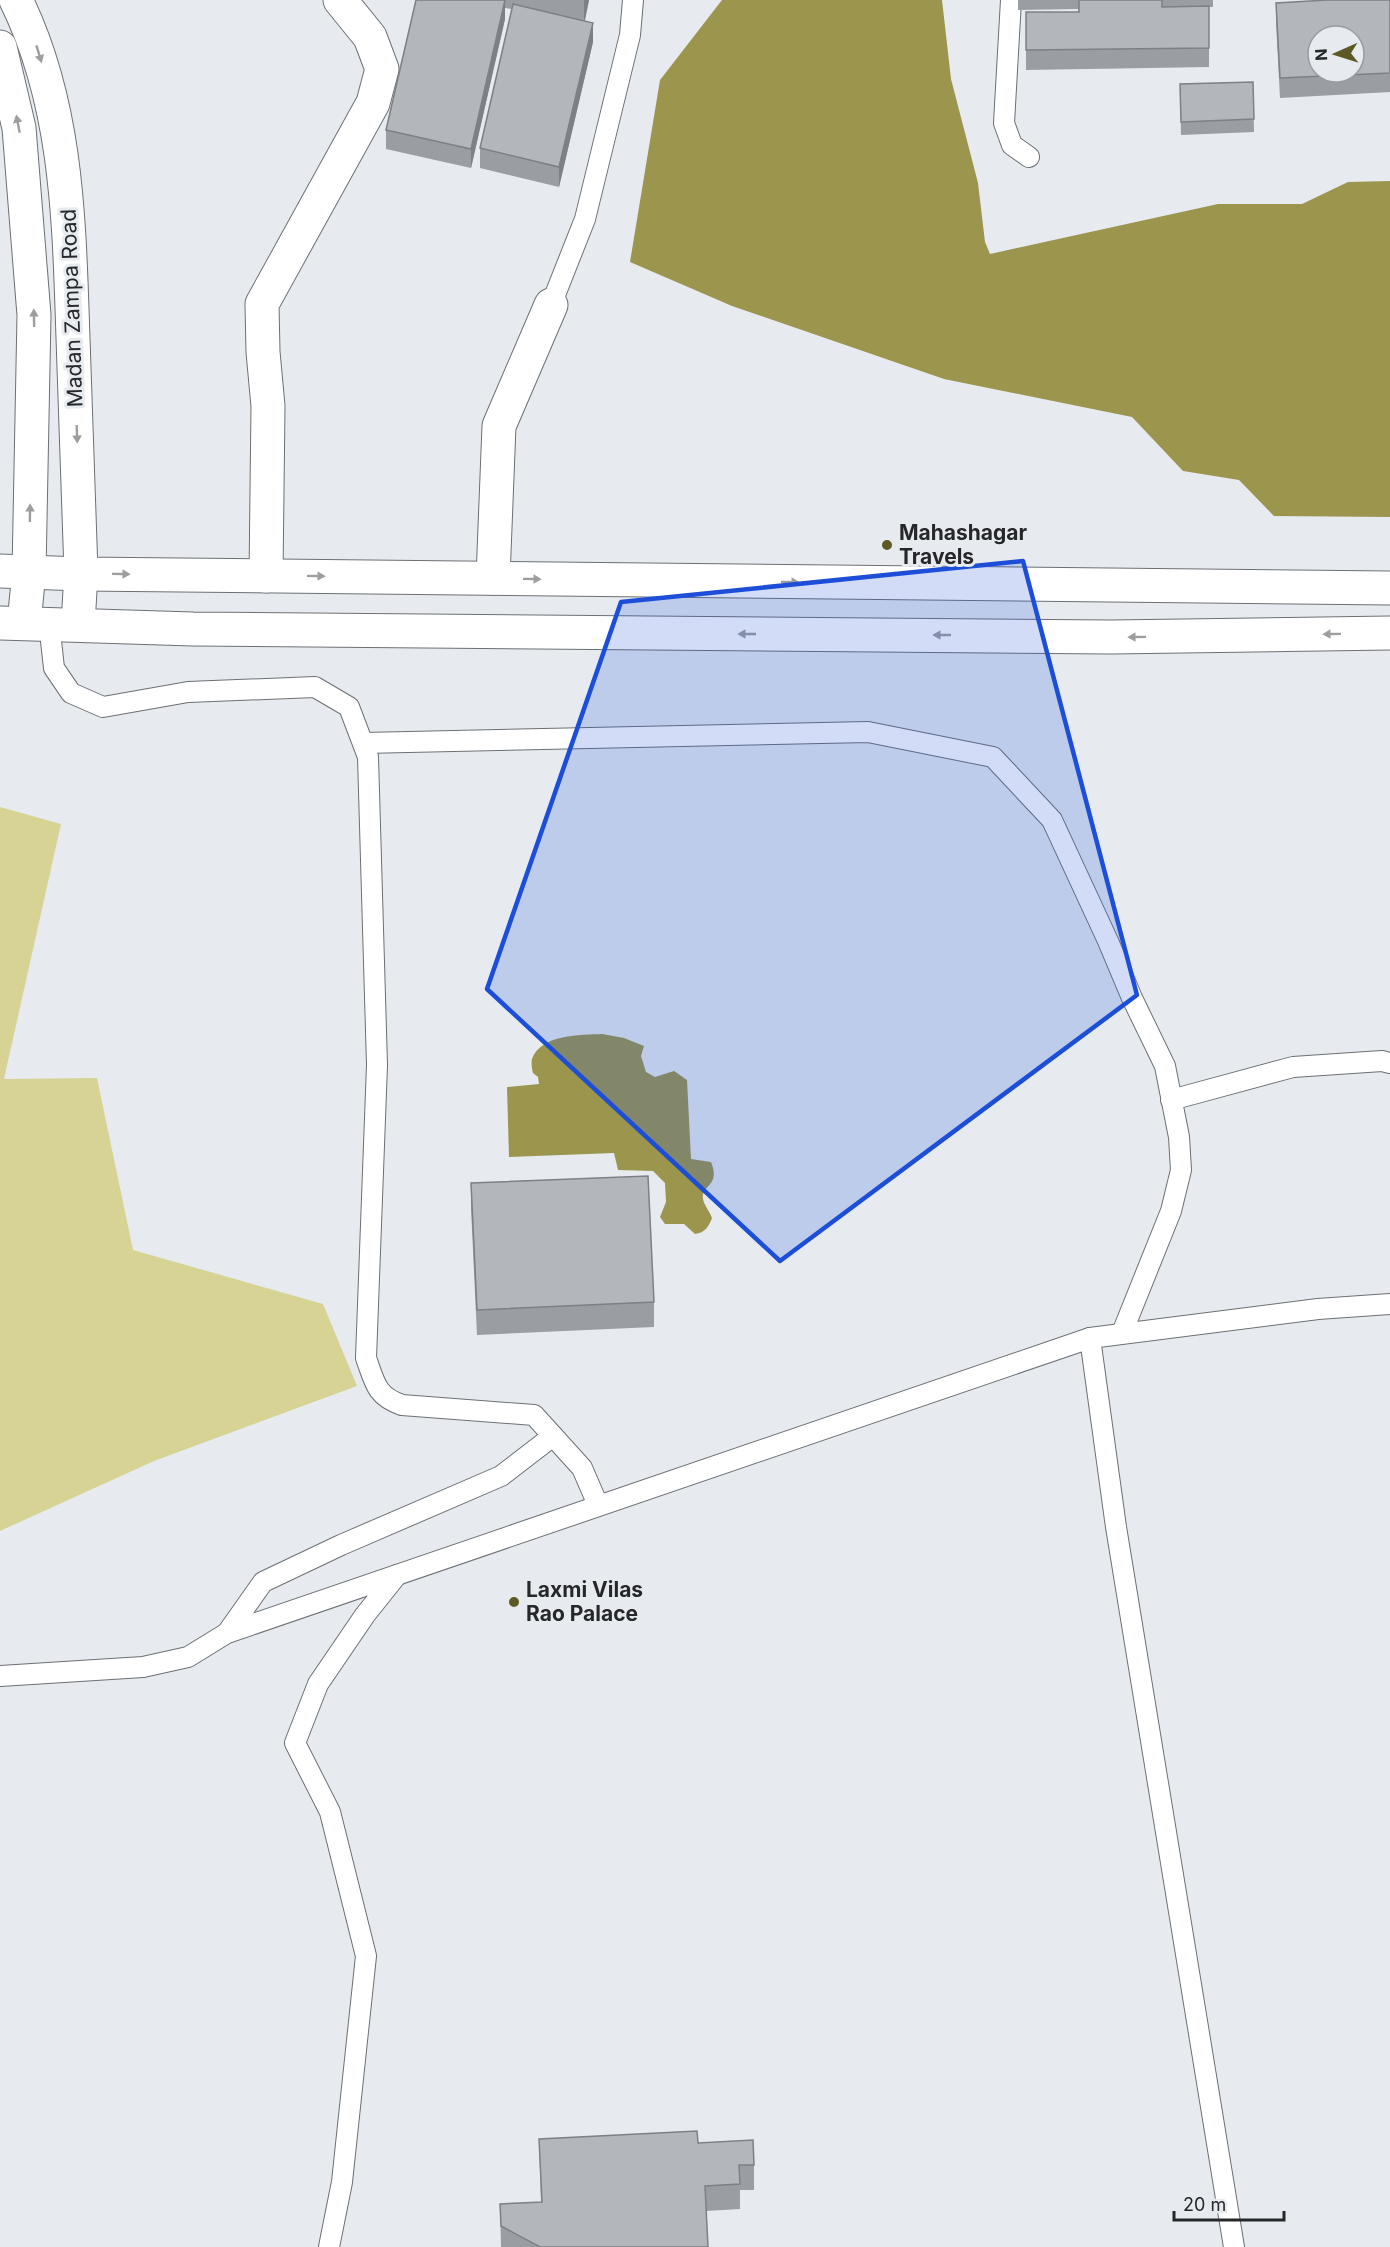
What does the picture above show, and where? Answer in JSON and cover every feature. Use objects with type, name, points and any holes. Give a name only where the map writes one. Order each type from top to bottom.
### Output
[{"type":"main road","name":"Madan Zampa Road","points":[[0,47],[19,128],[34,315],[15,572],[38,623],[81,574],[69,209],[51,94],[32,33],[16,0]]},
{"type":"main road","points":[[266,576],[268,406],[263,352],[262,304],[373,103],[382,69],[370,37],[340,0]]},
{"type":"main road","points":[[493,578],[499,426],[551,305]]},
{"type":"main road","points":[[15,572],[1390,588]]},
{"type":"main road","points":[[38,623],[204,629],[1088,637],[1390,633]]},
{"type":"lane","points":[[551,305],[585,219],[630,35],[633,0]]},
{"type":"lane","points":[[1011,0],[1004,123],[1012,146],[1029,157]]},
{"type":"lane","points":[[38,623],[54,668],[71,693],[104,707],[188,692],[315,687],[349,707],[368,757],[377,1065],[366,1358],[375,1383],[387,1400],[402,1406],[534,1415],[582,1468],[598,1505]]},
{"type":"lane","points":[[363,743],[868,732],[993,757],[1052,820],[1165,1066],[1179,1137],[1180,1170],[1171,1211],[1122,1333]]},
{"type":"lane","points":[[1171,1100],[1293,1067],[1382,1061],[1390,1063]]},
{"type":"lane","points":[[0,1676],[143,1667],[188,1657],[227,1633],[1090,1338],[1318,1309],[1390,1304]]},
{"type":"lane","points":[[1090,1338],[1116,1527],[1234,2247]]},
{"type":"lane","points":[[227,1633],[263,1582],[341,1545],[501,1476],[553,1436]]},
{"type":"lane","points":[[329,2247],[342,2182],[366,1956],[330,1812],[296,1743],[318,1684],[364,1615],[398,1574]]},
{"type":"highlighted area","points":[[1023,561],[1137,995],[780,1261],[487,989],[621,602]]},
{"type":"shaded area","points":[[722,0],[942,0],[951,79],[978,183],[985,242],[990,254],[1218,204],[1302,204],[1348,182],[1390,181],[1390,517],[1274,516],[1239,480],[1183,471],[1132,417],[944,379],[732,306],[630,262],[660,80]]},
{"type":"shaded area","points":[[0,807],[61,824],[4,1079],[97,1078],[133,1250],[323,1304],[357,1386],[154,1461],[0,1531]]},
{"type":"shaded area","points":[[602,1034],[624,1038],[644,1046],[641,1056],[646,1072],[655,1077],[674,1071],[687,1080],[691,1159],[711,1162],[714,1176],[703,1194],[712,1218],[704,1231],[695,1234],[684,1224],[665,1224],[660,1217],[666,1202],[665,1183],[653,1171],[618,1170],[614,1153],[509,1157],[507,1087],[539,1084],[538,1077],[533,1073],[532,1059],[544,1045],[563,1038]]},
{"type":"building","points":[[416,0],[505,0],[471,149],[386,130]]},
{"type":"building","points":[[1079,0],[1162,0],[1162,7],[1209,6],[1209,48],[1026,50],[1026,12],[1079,12]]},
{"type":"building","points":[[1390,0],[1390,73],[1366,74],[1366,24],[1306,24],[1306,77],[1280,78],[1276,3]]},
{"type":"building","points":[[513,4],[593,23],[559,167],[480,148]]},
{"type":"building","points":[[1253,82],[1254,119],[1181,122],[1180,84]]},
{"type":"building","points":[[648,1176],[654,1302],[477,1310],[471,1183]]},
{"type":"building","points":[[697,2131],[698,2143],[753,2140],[754,2165],[739,2165],[740,2184],[705,2186],[708,2247],[540,2247],[501,2226],[500,2204],[542,2202],[539,2139]]},
{"type":"place","name":"Mahashagar Travels","points":[[887,545]]},
{"type":"place","name":"Laxmi Vilas Rao Palace","points":[[514,1602]]}]
